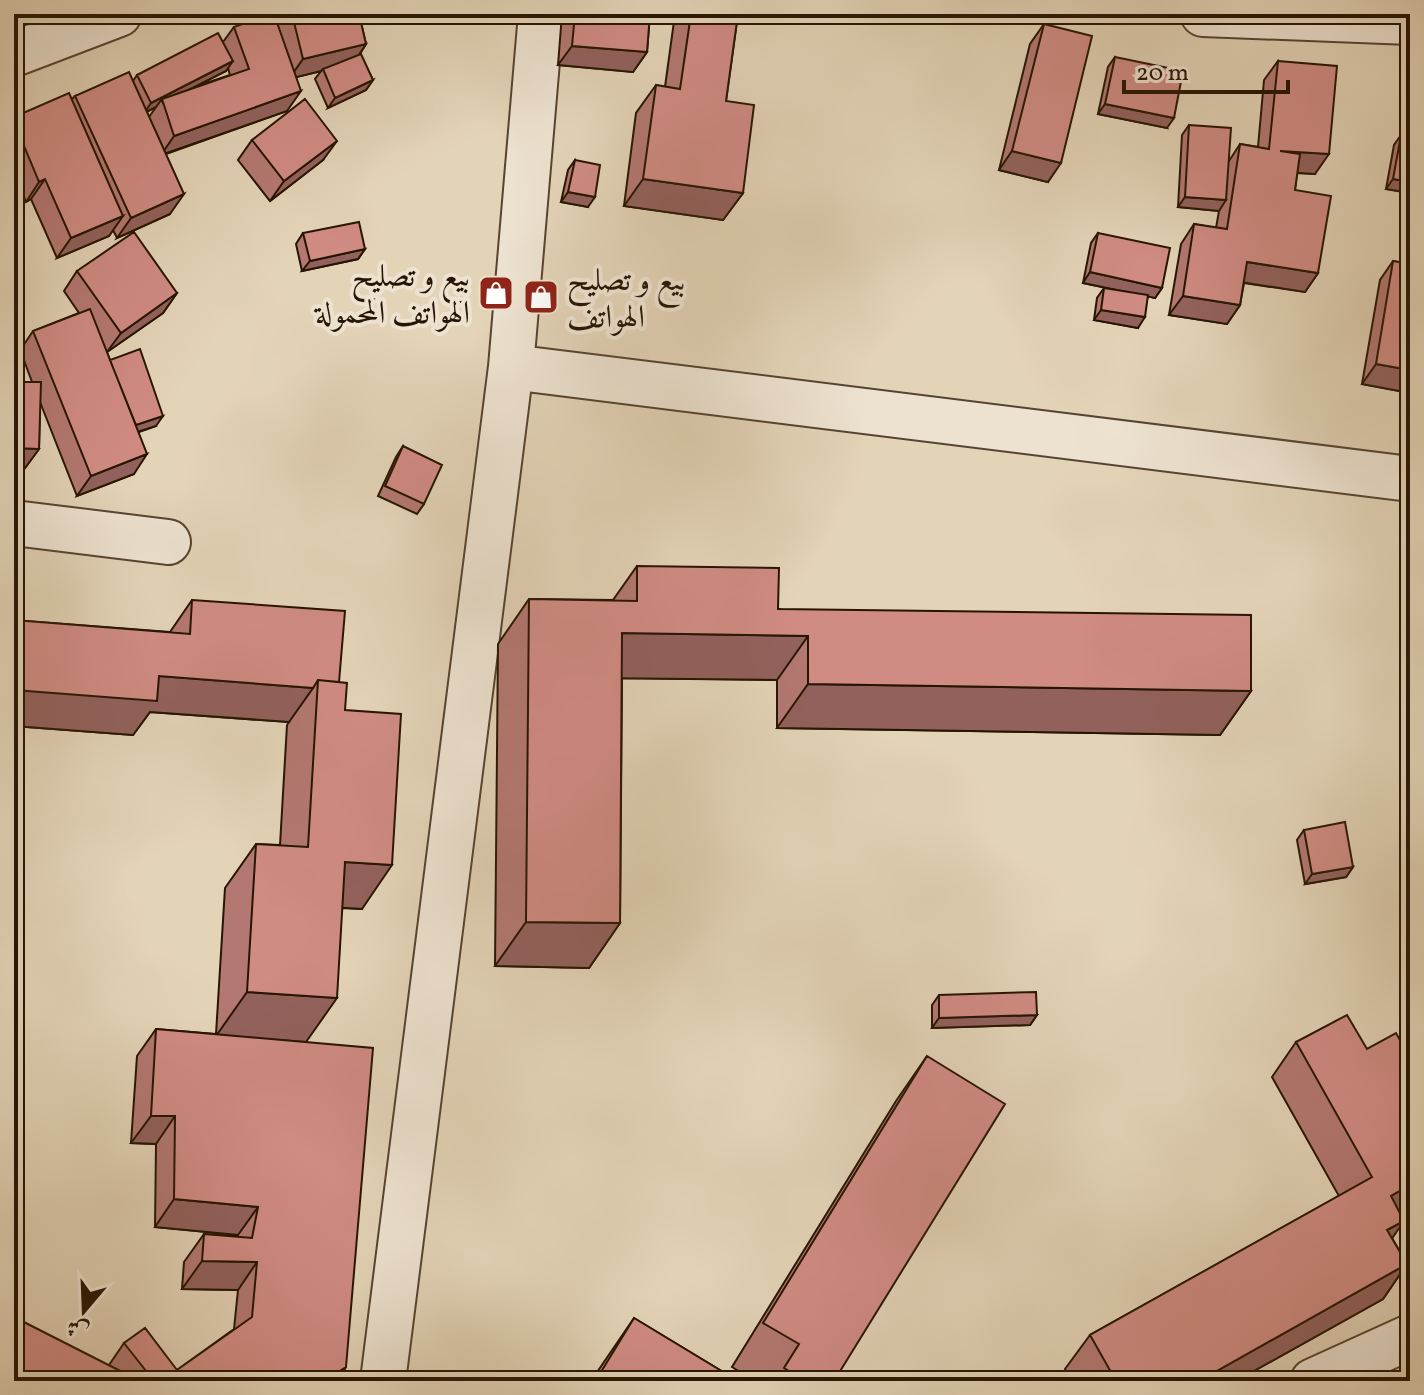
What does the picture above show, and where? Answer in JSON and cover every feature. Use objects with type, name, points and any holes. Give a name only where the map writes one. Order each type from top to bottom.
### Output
[{"type":"street","points":[[14,54],[119,14]]},
{"type":"street","points":[[383,1381],[511,367],[541,14]]},
{"type":"street","points":[[1203,14],[1410,22]]},
{"type":"street","points":[[511,367],[1410,479]]},
{"type":"street","points":[[14,523],[168,542]]},
{"type":"street","points":[[1313,1381],[1410,1337]]},
{"type":"building","points":[[274,14],[301,91],[174,136],[162,99],[249,69],[234,27]]},
{"type":"building","points":[[292,14],[359,14],[366,44],[303,59]]},
{"type":"building","points":[[575,14],[650,14],[647,52],[572,46]]},
{"type":"building","points":[[691,14],[738,14],[726,101],[754,105],[743,193],[643,179],[656,85],[680,89]]},
{"type":"building","points":[[1044,24],[1092,36],[1061,163],[1012,151]]},
{"type":"building","points":[[218,33],[233,61],[151,103],[137,75]]},
{"type":"building","points":[[361,54],[373,80],[335,98],[323,69]]},
{"type":"building","points":[[1115,57],[1183,71],[1174,118],[1105,104]]},
{"type":"building","points":[[1278,61],[1337,66],[1329,154],[1280,151],[1300,154],[1295,190],[1331,196],[1318,273],[1247,262],[1240,305],[1183,296],[1194,224],[1227,229],[1240,144],[1269,149]]},
{"type":"building","points":[[129,72],[184,194],[131,218],[75,96]]},
{"type":"building","points":[[69,93],[123,216],[71,238],[45,179],[39,182],[14,122],[14,117]]},
{"type":"building","points":[[305,99],[337,141],[284,181],[252,140]]},
{"type":"building","points":[[1189,125],[1231,128],[1226,200],[1185,197]]},
{"type":"building","points":[[1401,135],[1410,136],[1410,182],[1393,179]]},
{"type":"building","points":[[575,160],[600,165],[595,197],[568,192]]},
{"type":"building","points":[[359,222],[365,249],[310,261],[303,233]]},
{"type":"building","points":[[134,232],[177,293],[121,333],[77,271]]},
{"type":"building","points":[[1098,233],[1170,248],[1162,288],[1090,272]]},
{"type":"building","points":[[1393,261],[1410,264],[1410,370],[1376,364]]},
{"type":"building","points":[[1104,288],[1148,295],[1145,317],[1101,310]]},
{"type":"building","points":[[14,301],[23,368],[14,369]]},
{"type":"building","points":[[90,309],[147,454],[91,476],[33,331]]},
{"type":"building","points":[[140,349],[163,416],[136,425],[110,360]]},
{"type":"building","points":[[14,382],[41,382],[39,449],[14,448]]},
{"type":"building","points":[[403,446],[442,465],[424,504],[385,486]]},
{"type":"building","points":[[637,566],[779,568],[778,609],[1251,615],[1251,691],[808,684],[808,636],[622,633],[620,923],[526,922],[529,599],[637,601]]},
{"type":"building","points":[[192,600],[345,611],[339,682],[318,680],[313,688],[159,676],[157,701],[14,690],[14,620],[190,634]]},
{"type":"building","points":[[318,680],[347,683],[345,710],[401,714],[392,865],[345,862],[337,998],[247,992],[256,844],[308,847]]},
{"type":"building","points":[[1345,822],[1353,867],[1312,874],[1304,830]]},
{"type":"building","points":[[1036,992],[1037,1015],[939,1018],[939,995]]},
{"type":"building","points":[[1347,1015],[1367,1049],[1396,1033],[1410,1058],[1410,1185],[1391,1196],[1404,1221],[1387,1230],[1407,1264],[1199,1381],[1116,1381],[1090,1335],[1372,1177],[1296,1042]]},
{"type":"building","points":[[156,1029],[373,1048],[346,1367],[324,1381],[154,1381],[124,1343],[145,1328],[177,1370],[252,1317],[257,1262],[202,1261],[204,1234],[252,1238],[258,1207],[174,1199],[175,1116],[151,1116]]},
{"type":"building","points":[[927,1056],[1005,1104],[834,1381],[792,1381],[796,1375],[784,1368],[799,1344],[763,1323]]},
{"type":"building","points":[[14,1317],[140,1381],[14,1381]]},
{"type":"building","points":[[634,1318],[738,1381],[597,1381]]},
{"type":"place","name":"بيع و تصليح الهواتف المحمولة","points":[[496,293]]},
{"type":"place","name":"بيع و تصليح الهواتف","points":[[541,297]]}]
